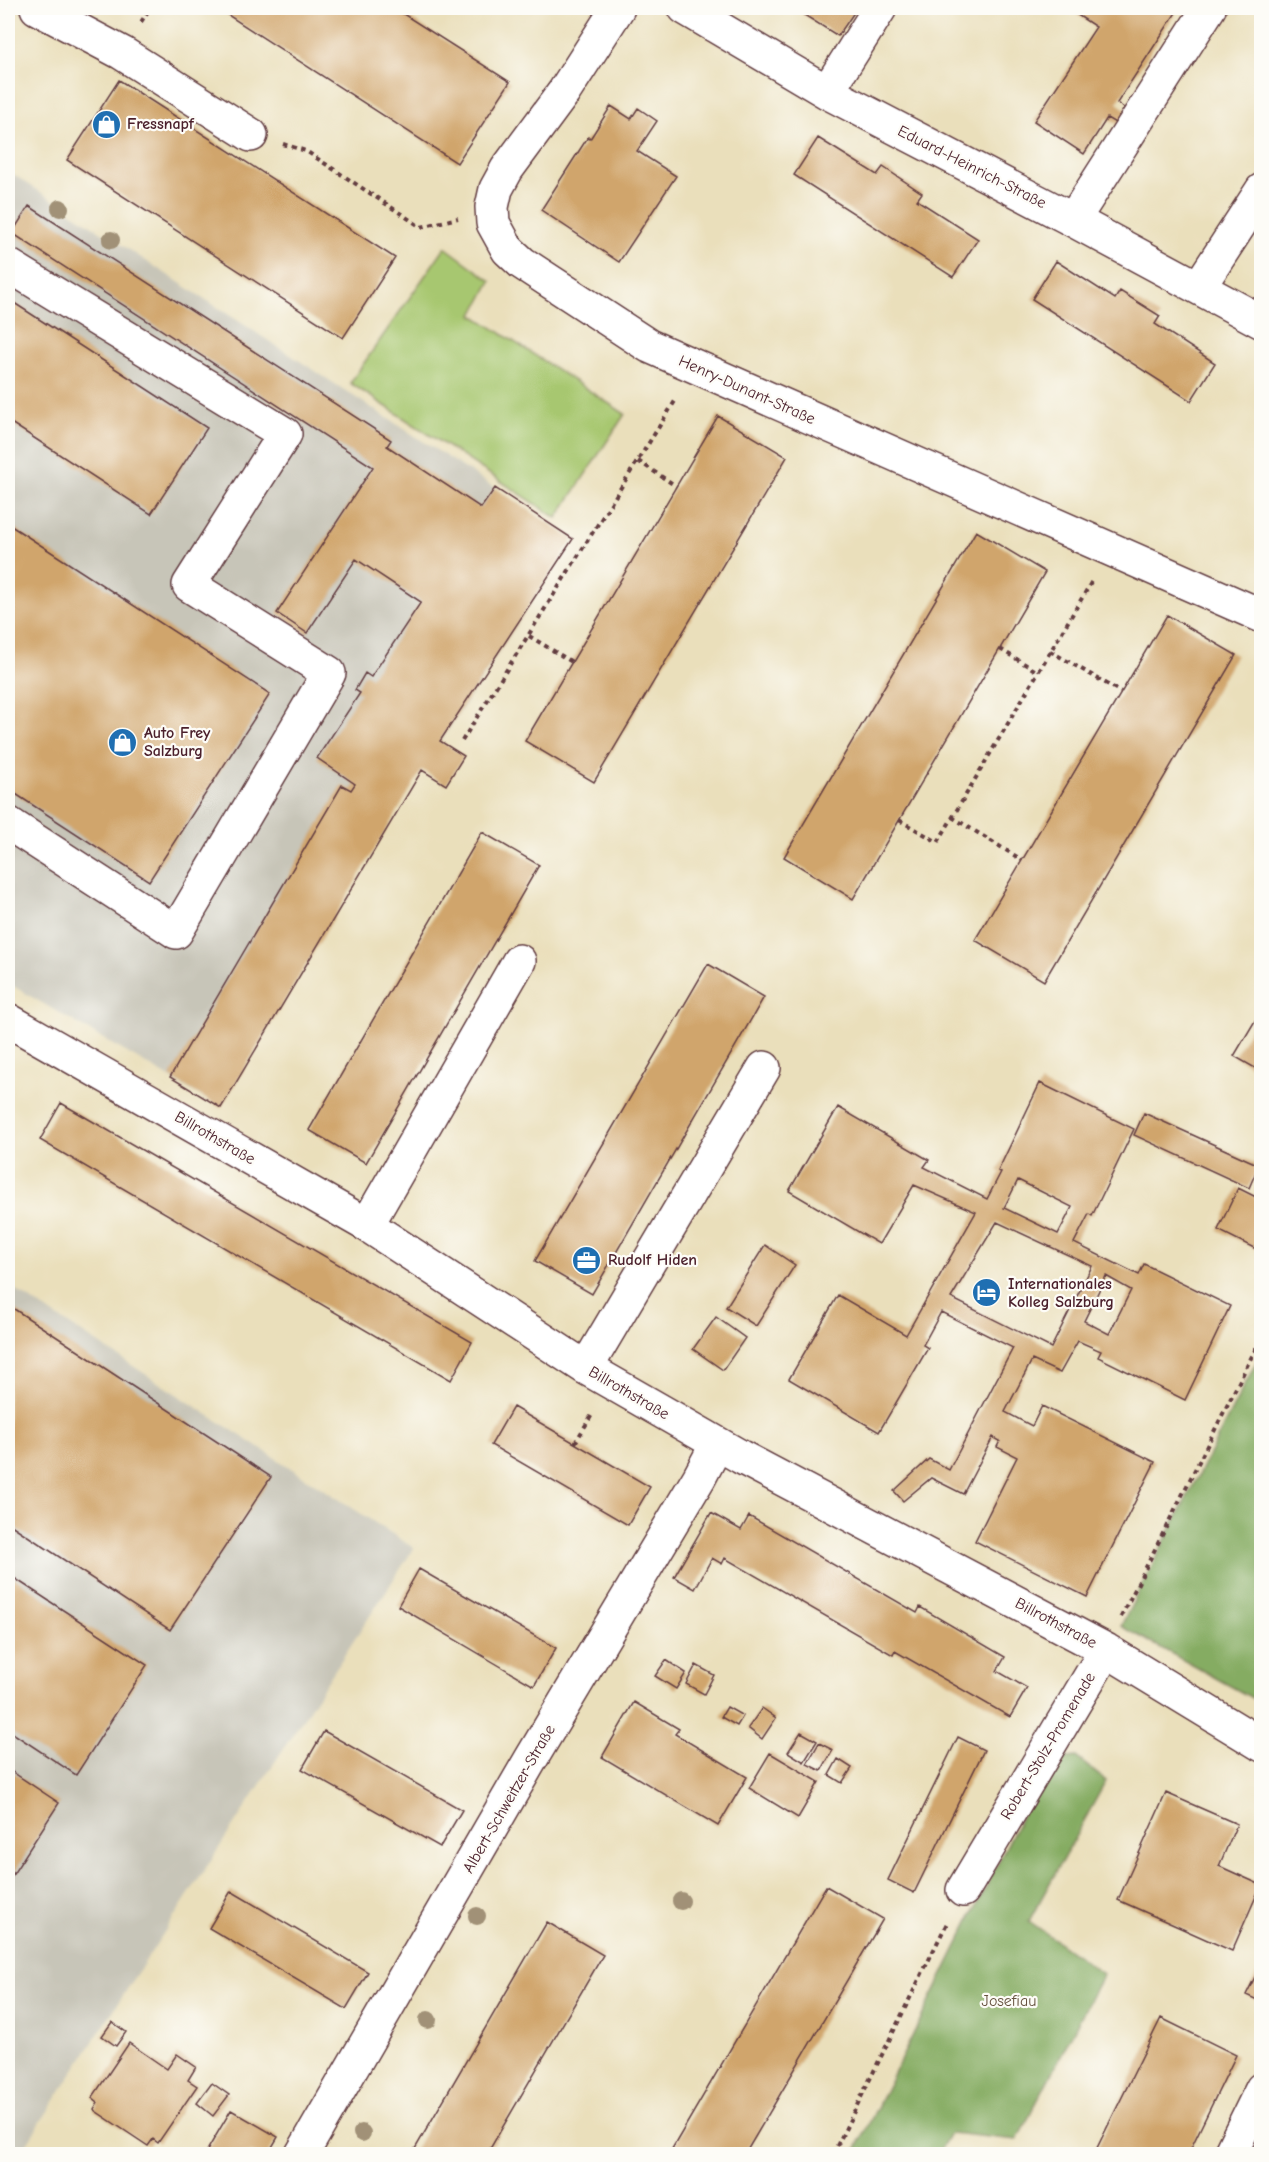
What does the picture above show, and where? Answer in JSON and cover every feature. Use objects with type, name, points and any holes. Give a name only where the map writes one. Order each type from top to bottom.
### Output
[{"type":"street","points":[[37,8],[122,53],[251,135]]},
{"type":"street","name":"Henry-Dunant-Straße","points":[[618,8],[564,92],[507,169],[496,189],[492,207],[493,223],[508,250],[522,263],[649,346],[1262,616]]},
{"type":"street","name":"Eduard-Heinrich-Straße","points":[[685,8],[827,92],[1199,286],[1262,322]]},
{"type":"street","points":[[827,92],[880,8]]},
{"type":"street","points":[[1073,220],[1209,8]]},
{"type":"street","points":[[1199,286],[1262,190]]},
{"type":"street","points":[[8,265],[285,434],[189,585],[329,674],[176,932],[8,823]]},
{"type":"street","points":[[367,1225],[519,961]]},
{"type":"street","name":"Billrothstraße","points":[[8,1020],[367,1225],[586,1368],[717,1444],[1106,1650],[1262,1745]]},
{"type":"street","points":[[586,1368],[764,1068]]},
{"type":"street","name":"Albert-Schweitzer-Straße","points":[[302,2154],[717,1444]]},
{"type":"street","name":"Robert-Stolz-Promenade","points":[[963,1890],[1106,1650]]},
{"type":"street","points":[[1230,2154],[1262,2089]]},
{"type":"path","points":[[251,135],[306,151],[421,227],[466,216]]},
{"type":"path","points":[[462,741],[688,380],[698,368]]},
{"type":"path","points":[[638,461],[676,486]]},
{"type":"path","points":[[899,820],[938,842],[1110,549]]},
{"type":"path","points":[[529,636],[572,662]]},
{"type":"path","points":[[1000,649],[1038,672]]},
{"type":"path","points":[[1050,651],[1121,692]]},
{"type":"path","points":[[952,817],[1022,860]]},
{"type":"path","points":[[1106,1650],[1140,1576],[1262,1336]]},
{"type":"path","points":[[833,2154],[963,1890]]},
{"type":"shaded area","points":[[8,171],[573,539],[397,809],[221,1108],[8,983]]},
{"type":"shaded area","points":[[8,1285],[414,1548],[20,2154],[8,2154]]},
{"type":"green space","points":[[445,247],[491,281],[473,315],[625,414],[557,518],[350,383]]},
{"type":"green space","points":[[1261,1353],[1262,1703],[1121,1626]]},
{"type":"green space","name":"Josefiau","points":[[1076,1757],[1106,1781],[1029,1921],[1103,1974],[1017,2140],[950,2133],[938,2154],[854,2154],[1049,1760]]},
{"type":"building","points":[[217,8],[394,8],[510,82],[457,163]]},
{"type":"building","points":[[793,8],[857,8],[838,36]]},
{"type":"building","points":[[1081,8],[1179,8],[1117,103],[1131,113],[1122,127],[1107,118],[1084,154],[1034,121],[1096,27],[1076,14]]},
{"type":"building","points":[[119,80],[395,258],[343,338],[67,160]]},
{"type":"building","points":[[611,106],[631,119],[638,108],[657,121],[637,151],[676,176],[619,262],[541,210]]},
{"type":"building","points":[[818,138],[877,175],[883,167],[922,193],[917,200],[978,239],[953,277],[794,175]]},
{"type":"building","points":[[29,206],[391,440],[387,446],[481,508],[495,488],[573,539],[440,741],[464,756],[446,785],[422,770],[221,1108],[170,1077],[342,785],[351,790],[355,784],[317,758],[360,693],[355,690],[365,673],[371,677],[421,602],[356,559],[307,633],[277,613],[373,467],[12,233]]},
{"type":"building","points":[[1056,261],[1115,299],[1120,291],[1160,316],[1155,324],[1215,363],[1191,401],[1032,299]]},
{"type":"building","points":[[8,299],[207,428],[151,514],[8,421]]},
{"type":"building","points":[[718,416],[787,457],[594,782],[525,741]]},
{"type":"building","name":"Auto Frey Salzburg","points":[[8,524],[270,694],[149,881],[8,789]]},
{"type":"building","points":[[976,531],[1045,572],[853,899],[784,857]]},
{"type":"building","points":[[1167,615],[1236,655],[1044,981],[975,940]]},
{"type":"building","points":[[482,832],[539,865],[366,1163],[309,1130]]},
{"type":"building","points":[[708,964],[764,997],[592,1294],[535,1261]]},
{"type":"building","points":[[1262,1009],[1262,1072],[1234,1056]]},
{"type":"building","points":[[1040,1083],[1134,1129],[1092,1216],[1089,1214],[1074,1243],[1139,1275],[1144,1264],[1230,1306],[1185,1400],[1098,1357],[1101,1351],[1078,1341],[1060,1373],[1032,1360],[1005,1412],[1032,1426],[1042,1406],[1155,1462],[1087,1597],[975,1541],[1017,1457],[997,1447],[1000,1441],[993,1437],[963,1494],[931,1478],[903,1501],[894,1491],[929,1459],[949,1470],[1013,1348],[941,1312],[923,1345],[928,1348],[879,1432],[789,1379],[838,1295],[906,1335],[976,1212],[914,1185],[879,1244],[789,1191],[838,1107],[929,1160],[924,1167],[987,1199],[1001,1172],[998,1171]],"holes":[[[1018,1180],[1072,1207],[1058,1234],[1004,1208]],[[997,1222],[1092,1266],[1051,1348],[951,1298]],[[1106,1276],[1131,1290],[1109,1334],[1084,1321]]]},
{"type":"building","points":[[61,1103],[472,1342],[451,1380],[40,1140]]},
{"type":"building","points":[[1144,1113],[1259,1165],[1249,1188],[1134,1135]]},
{"type":"building","points":[[1238,1188],[1262,1200],[1262,1244],[1258,1250],[1218,1230]]},
{"type":"building","points":[[765,1245],[795,1265],[756,1326],[726,1307]]},
{"type":"building","points":[[8,1305],[271,1477],[170,1630],[8,1523]]},
{"type":"building","points":[[716,1317],[745,1338],[723,1370],[693,1349]]},
{"type":"building","points":[[513,1407],[650,1487],[628,1525],[491,1445]]},
{"type":"building","points":[[711,1513],[741,1530],[749,1516],[917,1613],[920,1607],[1005,1657],[997,1671],[1027,1688],[1010,1717],[895,1651],[893,1655],[725,1558],[722,1564],[712,1558],[695,1589],[674,1577]]},
{"type":"building","points":[[419,1569],[556,1648],[534,1686],[398,1606]]},
{"type":"building","points":[[8,1574],[147,1665],[76,1775],[8,1730]]},
{"type":"building","points":[[666,1660],[686,1673],[676,1689],[655,1676]]},
{"type":"building","points":[[696,1665],[714,1675],[704,1694],[686,1684]]},
{"type":"building","points":[[634,1702],[679,1729],[675,1734],[747,1777],[718,1826],[602,1757]]},
{"type":"building","points":[[727,1707],[743,1716],[737,1726],[721,1717]]},
{"type":"building","points":[[762,1708],[776,1718],[762,1739],[748,1728]]},
{"type":"building","points":[[324,1731],[462,1810],[440,1847],[302,1769]]},
{"type":"building","points":[[801,1732],[817,1741],[804,1762],[788,1752]]},
{"type":"building","points":[[958,1737],[984,1750],[914,1893],[888,1880]]},
{"type":"building","points":[[819,1743],[833,1750],[821,1771],[807,1764]]},
{"type":"building","points":[[770,1753],[819,1782],[798,1818],[749,1788]]},
{"type":"building","points":[[838,1759],[852,1768],[842,1783],[829,1775]]},
{"type":"building","points":[[8,1769],[59,1803],[8,1882]]},
{"type":"building","points":[[1166,1793],[1237,1824],[1219,1866],[1261,1885],[1232,1951],[1118,1900]]},
{"type":"building","points":[[826,1886],[883,1919],[745,2154],[669,2154]]},
{"type":"building","points":[[231,1891],[368,1972],[346,2009],[209,1928]]},
{"type":"building","points":[[547,1922],[603,1955],[487,2154],[412,2154]]},
{"type":"building","points":[[1262,1963],[1262,2002],[1246,1995]]},
{"type":"building","points":[[1161,2018],[1236,2055],[1188,2154],[1094,2154]]},
{"type":"building","points":[[112,2022],[126,2032],[116,2046],[102,2036]]},
{"type":"building","points":[[129,2043],[167,2069],[177,2054],[196,2067],[188,2080],[197,2086],[158,2143],[153,2139],[148,2146],[94,2110],[98,2103],[92,2098]]},
{"type":"building","points":[[212,2083],[229,2095],[213,2116],[197,2103]]},
{"type":"building","points":[[231,2110],[278,2137],[268,2154],[205,2154]]},
{"type":"place","name":"Fressnapf","points":[[106,124]]},
{"type":"place","name":"Auto Frey Salzburg","points":[[123,742]]},
{"type":"place","name":"Rudolf Hiden","points":[[587,1260]]},
{"type":"place","name":"Internationales Kolleg Salzburg","points":[[987,1293]]}]
